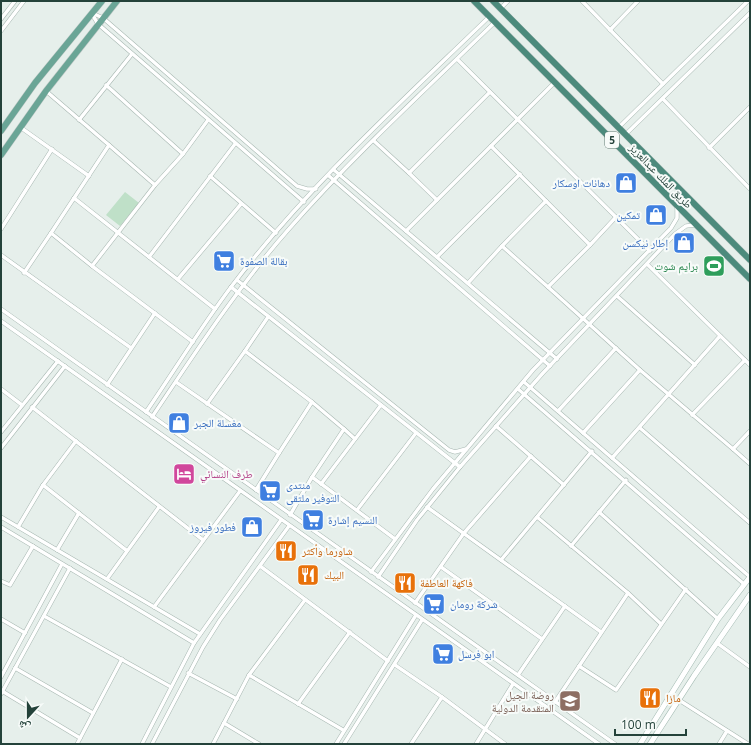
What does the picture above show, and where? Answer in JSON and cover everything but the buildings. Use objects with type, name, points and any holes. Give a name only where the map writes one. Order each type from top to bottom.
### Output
[{"type":"highway","name":"طريق الملك عبدالعزيز","points":[[474,1],[750,280]]},
{"type":"highway","name":"طريق الملك عبدالعزيز","points":[[492,1],[750,260]]},
{"type":"main road","points":[[1,132],[35,83],[102,1]]},
{"type":"main road","points":[[1,155],[46,91],[102,18],[117,1]]},
{"type":"main road","points":[[640,744],[718,619],[750,577]]},
{"type":"main road","points":[[650,744],[678,700],[750,595]]},
{"type":"street","points":[[1,20],[15,1]]},
{"type":"street","points":[[1,31],[24,1]]},
{"type":"street","points":[[500,9],[508,1]]},
{"type":"street","points":[[582,1],[663,84]]},
{"type":"street","points":[[610,30],[638,1]]},
{"type":"street","points":[[618,128],[748,1]]},
{"type":"street","points":[[92,13],[102,18],[297,186],[307,189],[316,189]]},
{"type":"street","points":[[92,13],[98,24],[235,144],[304,202]]},
{"type":"street","points":[[625,135],[750,13]]},
{"type":"street","points":[[146,412],[215,309],[231,287],[276,233],[334,170],[393,110],[490,16]]},
{"type":"street","points":[[152,416],[243,286],[288,230],[340,175],[495,22]]},
{"type":"street","points":[[79,120],[132,54]]},
{"type":"street","points":[[456,59],[650,251]]},
{"type":"street","points":[[406,231],[555,82]]},
{"type":"street","points":[[106,85],[183,154]]},
{"type":"street","points":[[46,91],[155,185]]},
{"type":"street","points":[[409,173],[490,92]]},
{"type":"street","points":[[663,99],[750,189]]},
{"type":"street","points":[[709,148],[749,109]]},
{"type":"street","points":[[92,266],[155,185],[183,154],[208,120]]},
{"type":"street","points":[[20,127],[89,176]]},
{"type":"street","points":[[374,141],[437,200]]},
{"type":"street","points":[[149,257],[235,144]]},
{"type":"street","points":[[24,273],[109,146]]},
{"type":"street","points":[[492,146],[590,245]]},
{"type":"street","points":[[1,229],[52,150]]},
{"type":"street","points":[[334,170],[557,359]]},
{"type":"street","points":[[437,257],[520,174]]},
{"type":"street","points":[[210,176],[276,233]]},
{"type":"street","points":[[329,176],[550,366]]},
{"type":"street","points":[[74,198],[215,309]]},
{"type":"street","points":[[468,283],[546,201]]},
{"type":"street","points":[[178,279],[241,204]]},
{"type":"street","points":[[371,572],[466,449],[543,360],[650,251],[673,225],[677,218],[677,207]]},
{"type":"street","points":[[548,287],[616,217]]},
{"type":"street","points":[[673,225],[678,231]]},
{"type":"street","points":[[378,577],[427,507],[524,394],[678,231],[686,226],[695,225]]},
{"type":"street","points":[[50,233],[193,342]]},
{"type":"street","points":[[502,246],[640,370],[750,464]]},
{"type":"street","points":[[1,256],[131,348]]},
{"type":"street","points":[[647,264],[750,365]]},
{"type":"street","points":[[237,280],[449,450],[455,452],[466,449]]},
{"type":"street","points":[[231,287],[460,467]]},
{"type":"street","points":[[616,296],[695,365]]},
{"type":"street","points":[[1,309],[615,744]]},
{"type":"street","points":[[107,385],[155,313]]},
{"type":"street","points":[[207,404],[268,317]]},
{"type":"street","points":[[1,320],[240,491],[599,744]]},
{"type":"street","points":[[612,458],[720,336]]},
{"type":"street","points":[[558,411],[616,348]]},
{"type":"street","points":[[245,351],[312,402],[356,439]]},
{"type":"street","points":[[692,415],[745,360]]},
{"type":"street","points":[[1,432],[58,361]]},
{"type":"street","points":[[1,448],[65,366]]},
{"type":"street","points":[[583,433],[640,370]]},
{"type":"street","points":[[176,382],[279,454]]},
{"type":"street","points":[[524,382],[750,577]]},
{"type":"street","points":[[1,389],[22,405]]},
{"type":"street","points":[[518,389],[626,480],[744,584]]},
{"type":"street","points":[[256,490],[312,402]]},
{"type":"street","points":[[321,484],[381,405]]},
{"type":"street","points":[[32,407],[159,507],[204,540]]},
{"type":"street","points":[[496,426],[564,485]]},
{"type":"street","points":[[640,428],[750,523]]},
{"type":"street","points":[[290,514],[312,477],[344,429]]},
{"type":"street","points":[[733,449],[750,431]]},
{"type":"street","points":[[357,510],[416,433]]},
{"type":"street","points":[[18,527],[43,485],[76,441]]},
{"type":"street","points":[[501,560],[592,452]]},
{"type":"street","points":[[415,603],[464,533],[531,456]]},
{"type":"street","points":[[312,477],[395,539]]},
{"type":"street","points":[[571,546],[626,480]]},
{"type":"street","points":[[43,485],[126,550]]},
{"type":"street","points":[[154,607],[240,491]]},
{"type":"street","points":[[107,579],[126,550],[159,507]]},
{"type":"street","points":[[427,507],[601,632]]},
{"type":"street","points":[[599,512],[718,619]]},
{"type":"street","points":[[57,550],[79,513]]},
{"type":"street","points":[[1,517],[200,634]]},
{"type":"street","points":[[537,517],[628,593],[661,624]]},
{"type":"street","points":[[142,744],[194,643],[281,520]]},
{"type":"street","points":[[152,744],[188,673],[220,620],[290,526]]},
{"type":"street","points":[[1,527],[194,643]]},
{"type":"street","points":[[1,581],[10,586],[33,546]]},
{"type":"street","points":[[1,677],[62,564]]},
{"type":"street","points":[[260,566],[388,661]]},
{"type":"street","points":[[440,567],[542,640]]},
{"type":"street","points":[[70,568],[2,692],[80,738]]},
{"type":"street","points":[[579,666],[616,690],[686,589]]},
{"type":"street","points":[[555,702],[628,593]]},
{"type":"street","points":[[213,744],[249,675],[306,600]]},
{"type":"street","points":[[518,676],[565,606]]},
{"type":"street","points":[[336,744],[343,730],[416,615]]},
{"type":"street","points":[[44,616],[171,687]]},
{"type":"street","points":[[1,619],[25,633]]},
{"type":"street","points":[[344,744],[422,620]]},
{"type":"street","points":[[298,704],[350,632]]},
{"type":"street","points":[[717,643],[750,667]]},
{"type":"street","points":[[77,744],[122,659]]},
{"type":"street","points":[[395,665],[442,697],[505,744]]},
{"type":"street","points":[[15,668],[94,713]]},
{"type":"street","points":[[188,673],[237,699]]},
{"type":"street","points":[[249,675],[343,730]]},
{"type":"street","points":[[476,744],[513,684]]},
{"type":"street","points":[[411,744],[442,697]]},
{"type":"street","points":[[678,700],[748,744]]},
{"type":"street","points":[[224,723],[259,744]]},
{"type":"street","points":[[719,744],[727,731]]},
{"type":"green space","points":[[125,192],[139,203],[120,226],[106,215]]},
{"type":"place","name":"دهانات اوسكار","points":[[626,183]]},
{"type":"place","name":"تمكين","points":[[656,215]]},
{"type":"place","name":"إطار نيكسن","points":[[684,243]]},
{"type":"place","name":"بقالة الصفوة","points":[[224,261]]},
{"type":"place","name":"برايم شوت","points":[[714,266]]},
{"type":"place","name":"مغسلة الجبر","points":[[179,423]]},
{"type":"place","name":"طرف النسائي","points":[[184,474]]},
{"type":"place","name":"منتدى التوفير ملتقى","points":[[270,491]]},
{"type":"place","name":"النسيم إشارة","points":[[313,520]]},
{"type":"place","name":"فطور فيروز","points":[[252,527]]},
{"type":"place","name":"شاورما وأكثر","points":[[286,551]]},
{"type":"place","name":"البيك","points":[[308,575]]},
{"type":"place","name":"فاكهة العاطفة","points":[[405,583]]},
{"type":"place","name":"شركة رومان","points":[[434,604]]},
{"type":"place","name":"ابو فرسل","points":[[443,654]]},
{"type":"place","name":"مازا","points":[[650,698]]},
{"type":"place","name":"روضة الجيل المتقدمة الدولية","points":[[570,701]]}]
